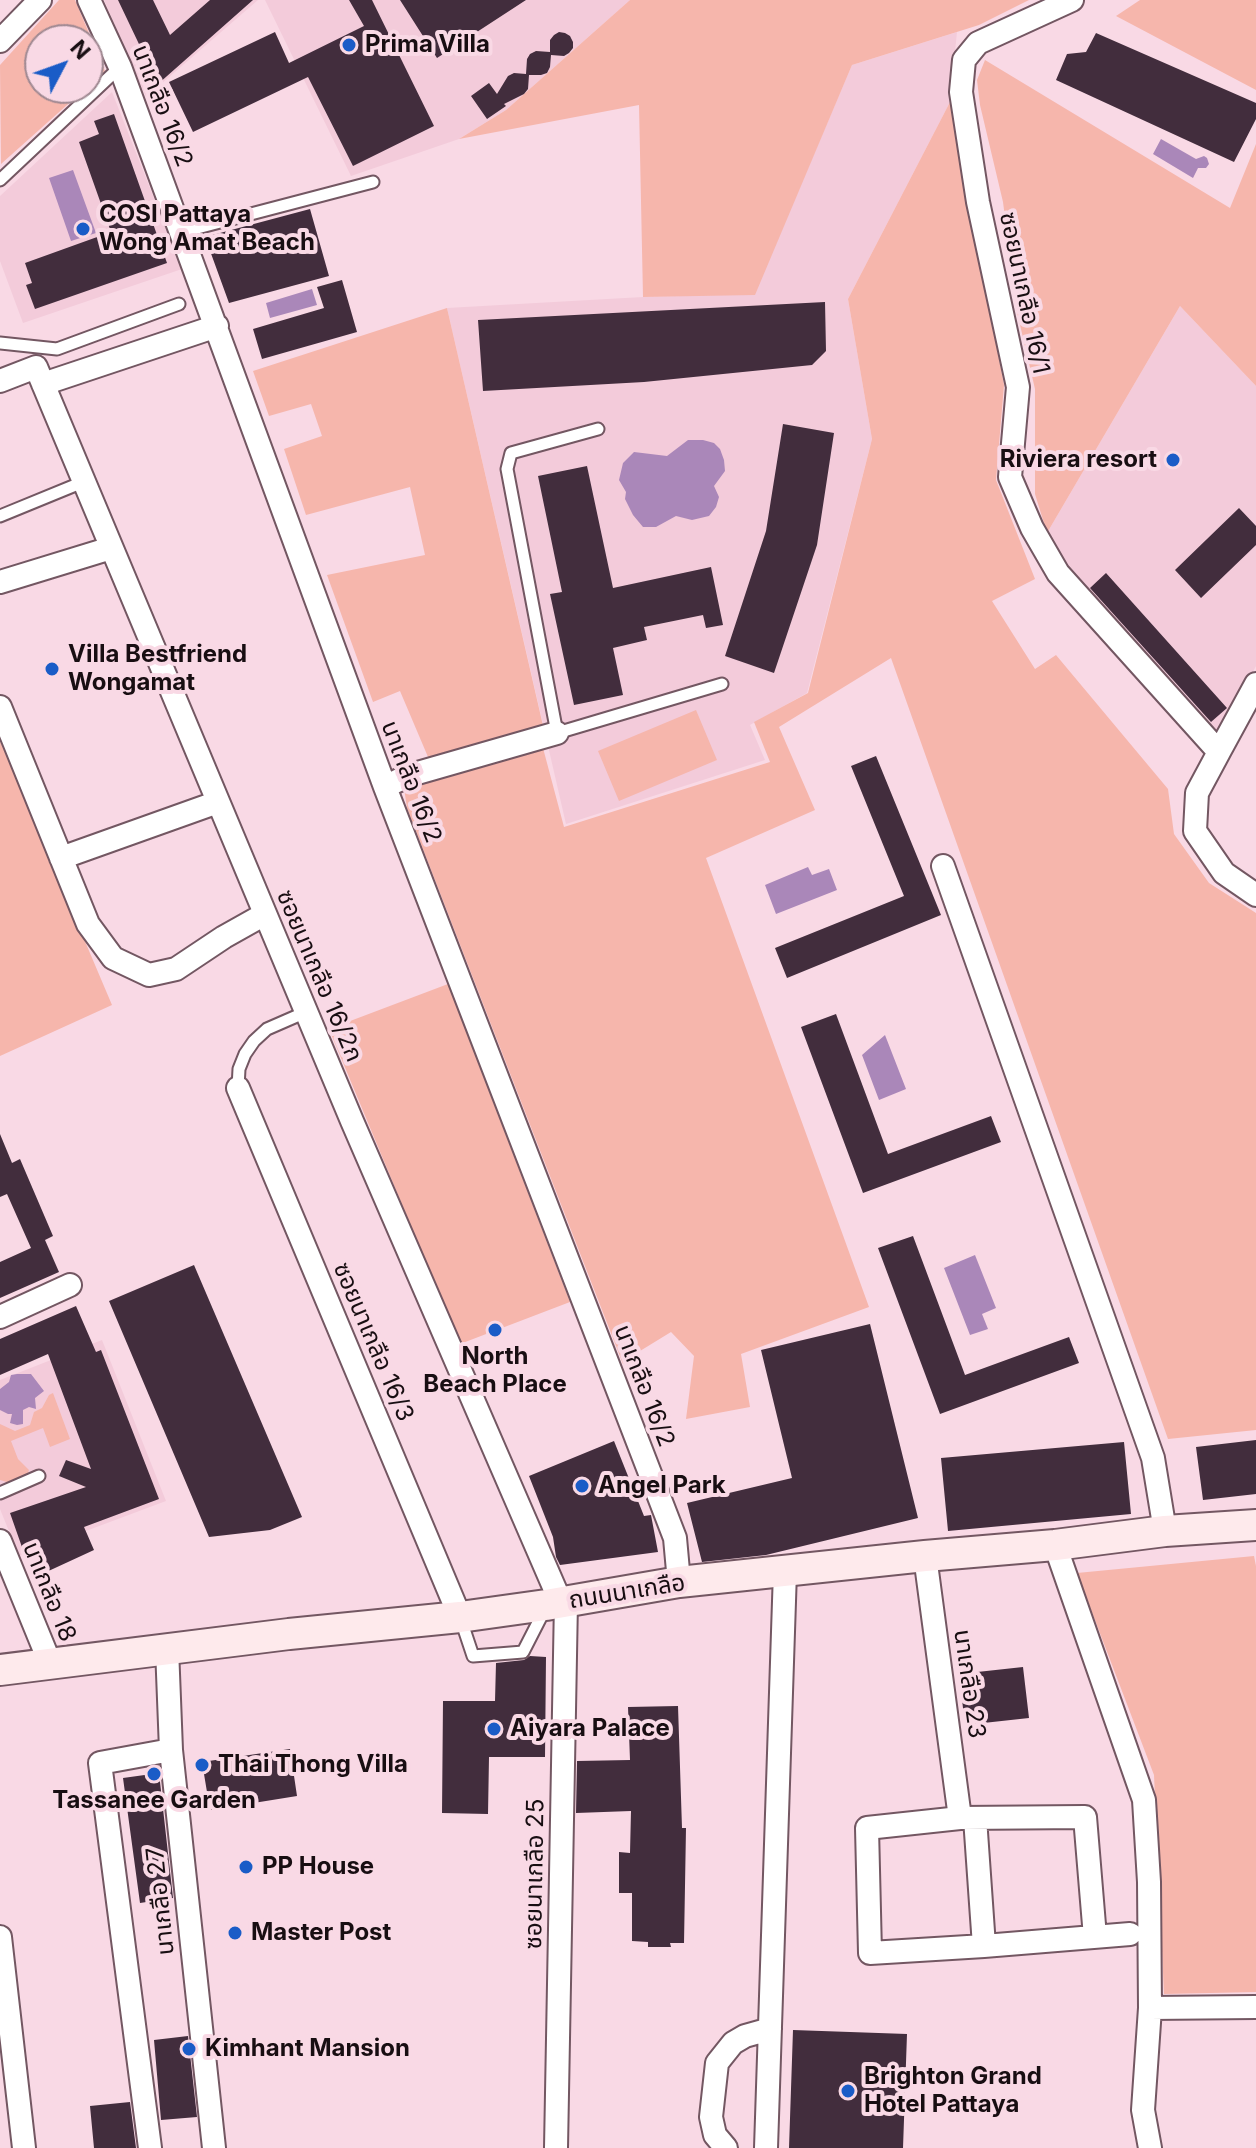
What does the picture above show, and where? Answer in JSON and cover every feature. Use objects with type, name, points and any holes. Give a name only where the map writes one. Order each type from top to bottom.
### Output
[{"type":"street","points":[[0,41],[40,0]]},
{"type":"street","name":"นาเกลือ 16/2","points":[[89,0],[120,67],[385,787],[675,1538],[679,1582]]},
{"type":"street","name":"ซอยนาเกลือ 16/1","points":[[1072,0],[978,43],[964,60],[961,92],[978,202],[1018,387],[1010,477],[1032,528],[1058,573],[1219,752]]},
{"type":"street","points":[[0,381],[39,376],[217,326]]},
{"type":"street","name":"ซอยนาเกลือ 16/2ก","points":[[39,376],[558,1603]]},
{"type":"street","points":[[0,582],[111,548]]},
{"type":"street","points":[[1256,684],[1197,793],[1195,831],[1224,873],[1256,895]]},
{"type":"street","points":[[0,707],[88,924],[113,958],[149,975],[176,969],[265,914]]},
{"type":"street","points":[[385,787],[407,776],[557,733]]},
{"type":"street","points":[[61,858],[218,802]]},
{"type":"street","points":[[943,866],[1153,1458],[1165,1531]]},
{"type":"street","name":"ซอยนาเกลือ 16/3","points":[[238,1088],[460,1617]]},
{"type":"street","points":[[0,1317],[70,1285]]},
{"type":"street","name":"ถนนนาเกลือ","points":[[0,1670],[167,1648],[460,1617],[679,1582],[1055,1545],[1165,1531],[1256,1525]]},
{"type":"street","name":"นาเกลือ 18","points":[[0,1541],[50,1663]]},
{"type":"street","points":[[1055,1545],[1144,1800],[1149,1882],[1150,2008],[1143,2110],[1150,2148]]},
{"type":"street","name":"นาเกลือ 23","points":[[925,1556],[968,1818],[984,1946]]},
{"type":"street","points":[[766,2148],[785,1571]]},
{"type":"street","name":"ซอยนาเกลือ 25","points":[[556,2148],[558,1603]]},
{"type":"street","name":"นาเกลือ 27","points":[[167,1648],[171,1750],[214,2148]]},
{"type":"street","points":[[150,2148],[100,1763],[171,1750]]},
{"type":"street","points":[[1095,1937],[1085,1817],[968,1818],[867,1828],[870,1953],[984,1946],[1095,1937],[1130,1934]]},
{"type":"street","points":[[0,1937],[24,2148]]},
{"type":"street","points":[[1150,2008],[1256,2007]]},
{"type":"street","points":[[726,2148],[715,2135],[711,2117],[717,2063],[733,2043],[770,2029]]},
{"type":"lane","points":[[0,180],[120,67]]},
{"type":"lane","points":[[182,232],[373,182]]},
{"type":"lane","points":[[0,343],[57,349],[179,304]]},
{"type":"lane","points":[[598,429],[511,453],[507,469],[557,733],[722,684]]},
{"type":"lane","points":[[0,516],[83,482]]},
{"type":"lane","points":[[238,1088],[241,1061],[254,1041],[267,1029],[306,1012]]},
{"type":"lane","points":[[0,1493],[39,1476]]},
{"type":"lane","points":[[460,1617],[473,1656],[523,1652],[558,1603]]},
{"type":"shaded area","points":[[59,0],[75,0],[85,24],[37,24]]},
{"type":"shaded area","points":[[104,0],[258,0],[146,97]]},
{"type":"shaded area","points":[[265,0],[630,0],[506,110],[459,139],[351,176]]},
{"type":"shaded area","points":[[630,0],[1029,0],[979,25],[852,65],[755,295],[643,297],[639,105],[459,139],[506,110]]},
{"type":"shaded area","points":[[1140,0],[1256,0],[1256,90],[1116,16]]},
{"type":"shaded area","points":[[957,32],[950,102],[848,299],[872,439],[807,693],[750,725],[765,760],[566,824],[447,308],[754,294],[852,65]]},
{"type":"shaded area","points":[[24,39],[24,104],[68,104],[1,164],[0,65]]},
{"type":"shaded area","points":[[985,60],[1230,208],[1256,144],[1256,386],[1180,306],[1047,533],[1035,494],[1035,389],[1017,312],[1003,202],[980,105],[977,80]]},
{"type":"shaded area","name":"COSI Pattaya Wong Amat Beach","points":[[112,92],[182,269],[23,323],[0,261],[0,196],[99,104],[104,104],[104,99]]},
{"type":"shaded area","points":[[950,102],[1004,385],[996,480],[1035,579],[992,601],[1035,669],[1056,655],[1168,789],[1174,834],[1209,883],[1256,913],[1256,1430],[1168,1439],[891,658],[779,727],[815,810],[706,858],[869,1307],[741,1354],[750,1407],[686,1419],[694,1356],[671,1332],[623,1364],[407,808],[404,788],[543,748],[564,827],[770,762],[754,722],[808,693],[872,439],[848,299]]},
{"type":"shaded area","points":[[1161,139],[1196,159],[1204,156],[1209,164],[1206,168],[1198,168],[1193,178],[1153,154]]},
{"type":"shaded area","points":[[73,170],[96,233],[71,241],[49,178]]},
{"type":"shaded area","points":[[312,289],[317,305],[270,318],[266,303]]},
{"type":"shaded area","name":"Riviera resort","points":[[1180,306],[1256,386],[1256,666],[1217,740],[1063,569],[1047,533]]},
{"type":"shaded area","points":[[447,308],[544,730],[431,764],[400,691],[373,702],[327,575],[425,555],[410,487],[306,515],[284,449],[322,436],[311,404],[269,416],[253,371]]},
{"type":"shaded area","points":[[688,440],[714,443],[720,449],[725,471],[714,486],[719,497],[716,507],[709,516],[692,520],[676,516],[656,527],[643,527],[633,515],[619,480],[623,463],[634,452],[667,456]]},
{"type":"shaded area","points":[[696,710],[717,760],[619,801],[598,751]]},
{"type":"shaded area","points":[[0,741],[112,1005],[0,1056]]},
{"type":"shaded area","points":[[808,867],[812,875],[829,869],[837,890],[776,914],[765,885]]},
{"type":"shaded area","points":[[448,984],[570,1302],[460,1344],[329,1029]]},
{"type":"shaded area","points":[[885,1035],[906,1089],[879,1100],[862,1055]]},
{"type":"shaded area","points":[[975,1255],[996,1308],[982,1314],[988,1329],[970,1335],[944,1268]]},
{"type":"shaded area","points":[[102,1340],[166,1501],[19,1556],[0,1509],[0,1380]]},
{"type":"shaded area","points":[[31,1374],[44,1391],[35,1398],[36,1409],[29,1407],[23,1410],[23,1424],[17,1425],[10,1423],[12,1414],[0,1410],[0,1389],[9,1382],[11,1375]]},
{"type":"shaded area","points":[[53,1393],[70,1439],[50,1447],[43,1428],[11,1441],[18,1459],[29,1470],[26,1479],[10,1483],[0,1480],[0,1424],[15,1431],[30,1425],[34,1412],[42,1408]]},
{"type":"shaded area","points":[[1254,1556],[1256,1992],[1164,1994],[1154,1775],[1077,1573]]},
{"type":"building","points":[[118,0],[153,0],[170,35],[210,0],[253,0],[158,84]]},
{"type":"building","points":[[349,0],[372,0],[434,126],[353,166],[308,77],[193,132],[169,82],[275,32],[289,63],[364,26]]},
{"type":"building","points":[[400,0],[526,0],[437,58]]},
{"type":"building","points":[[559,32],[570,36],[573,42],[569,53],[564,56],[551,55],[547,73],[529,75],[528,89],[524,94],[504,104],[506,106],[487,119],[471,96],[489,83],[497,94],[508,76],[526,74],[530,54],[550,52],[550,40]]},
{"type":"building","points":[[1096,33],[1256,103],[1256,119],[1234,162],[1056,80],[1067,54],[1086,52]]},
{"type":"building","points":[[114,114],[167,263],[35,309],[26,285],[32,283],[25,263],[111,232],[79,142],[99,134],[94,121]]},
{"type":"building","points":[[310,209],[329,276],[229,303],[205,237]]},
{"type":"building","points":[[342,280],[357,332],[262,359],[253,329],[324,308],[317,287]]},
{"type":"building","points":[[825,302],[826,351],[812,365],[644,382],[483,391],[478,320]]},
{"type":"building","points":[[783,424],[834,433],[817,545],[774,673],[725,656],[766,531]]},
{"type":"building","points":[[587,466],[613,588],[711,567],[723,625],[706,628],[703,615],[644,627],[647,640],[613,648],[623,695],[574,705],[550,594],[562,592],[538,476]]},
{"type":"building","points":[[1239,508],[1256,526],[1256,545],[1201,598],[1175,570]]},
{"type":"building","points":[[1106,573],[1227,708],[1211,722],[1090,588]]},
{"type":"building","points":[[876,756],[941,915],[787,978],[775,948],[904,896],[851,766]]},
{"type":"building","points":[[836,1014],[888,1154],[991,1116],[1001,1142],[863,1193],[801,1027]]},
{"type":"building","points":[[0,1134],[12,1163],[20,1159],[53,1236],[45,1240],[59,1272],[0,1298],[0,1262],[31,1248],[7,1194],[0,1197]]},
{"type":"building","points":[[913,1236],[965,1375],[1069,1337],[1079,1363],[940,1414],[878,1248]]},
{"type":"building","points":[[194,1265],[302,1517],[270,1530],[209,1537],[109,1301]]},
{"type":"building","points":[[76,1306],[96,1352],[101,1350],[159,1499],[84,1527],[94,1550],[42,1574],[30,1547],[23,1550],[10,1513],[86,1487],[59,1476],[66,1460],[91,1469],[48,1354],[0,1375],[0,1339]]},
{"type":"building","points":[[870,1324],[918,1518],[766,1555],[702,1562],[687,1503],[792,1478],[761,1350]]},
{"type":"building","points":[[1256,1440],[1256,1494],[1203,1500],[1196,1447]]},
{"type":"building","points":[[614,1441],[644,1516],[651,1515],[658,1552],[560,1565],[553,1537],[529,1476]]},
{"type":"building","points":[[1124,1442],[1131,1514],[948,1531],[941,1458]]},
{"type":"building","name":"Aiyara Palace","points":[[530,1656],[546,1657],[545,1757],[489,1757],[488,1814],[442,1813],[443,1701],[495,1701],[496,1663],[524,1660]]},
{"type":"building","points":[[1023,1667],[1029,1718],[965,1725],[959,1674]]},
{"type":"building","points":[[678,1706],[682,1828],[686,1828],[684,1943],[670,1943],[671,1947],[648,1947],[648,1942],[632,1941],[632,1893],[619,1893],[619,1852],[630,1853],[631,1811],[576,1813],[577,1761],[630,1760],[628,1707]]},
{"type":"building","points":[[290,1749],[297,1796],[210,1810],[202,1762]]},
{"type":"building","points":[[159,1773],[173,1898],[140,1903],[123,1778]]},
{"type":"building","name":"Brighton Grand Hotel Pattaya","points":[[793,2030],[907,2034],[903,2148],[789,2148]]},
{"type":"building","points":[[188,2036],[197,2117],[161,2120],[154,2040]]},
{"type":"building","points":[[130,2102],[136,2148],[94,2148],[90,2106]]},
{"type":"place","name":"Prima Villa","points":[[349,45]]},
{"type":"place","name":"COSI Pattaya Wong Amat Beach","points":[[83,229]]},
{"type":"place","name":"Riviera resort","points":[[1173,460]]},
{"type":"place","name":"Villa Bestfriend Wongamat","points":[[52,669]]},
{"type":"place","name":"North Beach Place","points":[[495,1330]]},
{"type":"place","name":"Angel Park","points":[[582,1486]]},
{"type":"place","name":"Aiyara Palace","points":[[494,1729]]},
{"type":"place","name":"Thai Thong Villa","points":[[202,1765]]},
{"type":"place","name":"Tassanee Garden","points":[[154,1774]]},
{"type":"place","name":"PP House","points":[[246,1867]]},
{"type":"place","name":"Master Post","points":[[235,1933]]},
{"type":"place","name":"Kimhant Mansion","points":[[189,2049]]},
{"type":"place","name":"Brighton Grand Hotel Pattaya","points":[[848,2091]]}]
